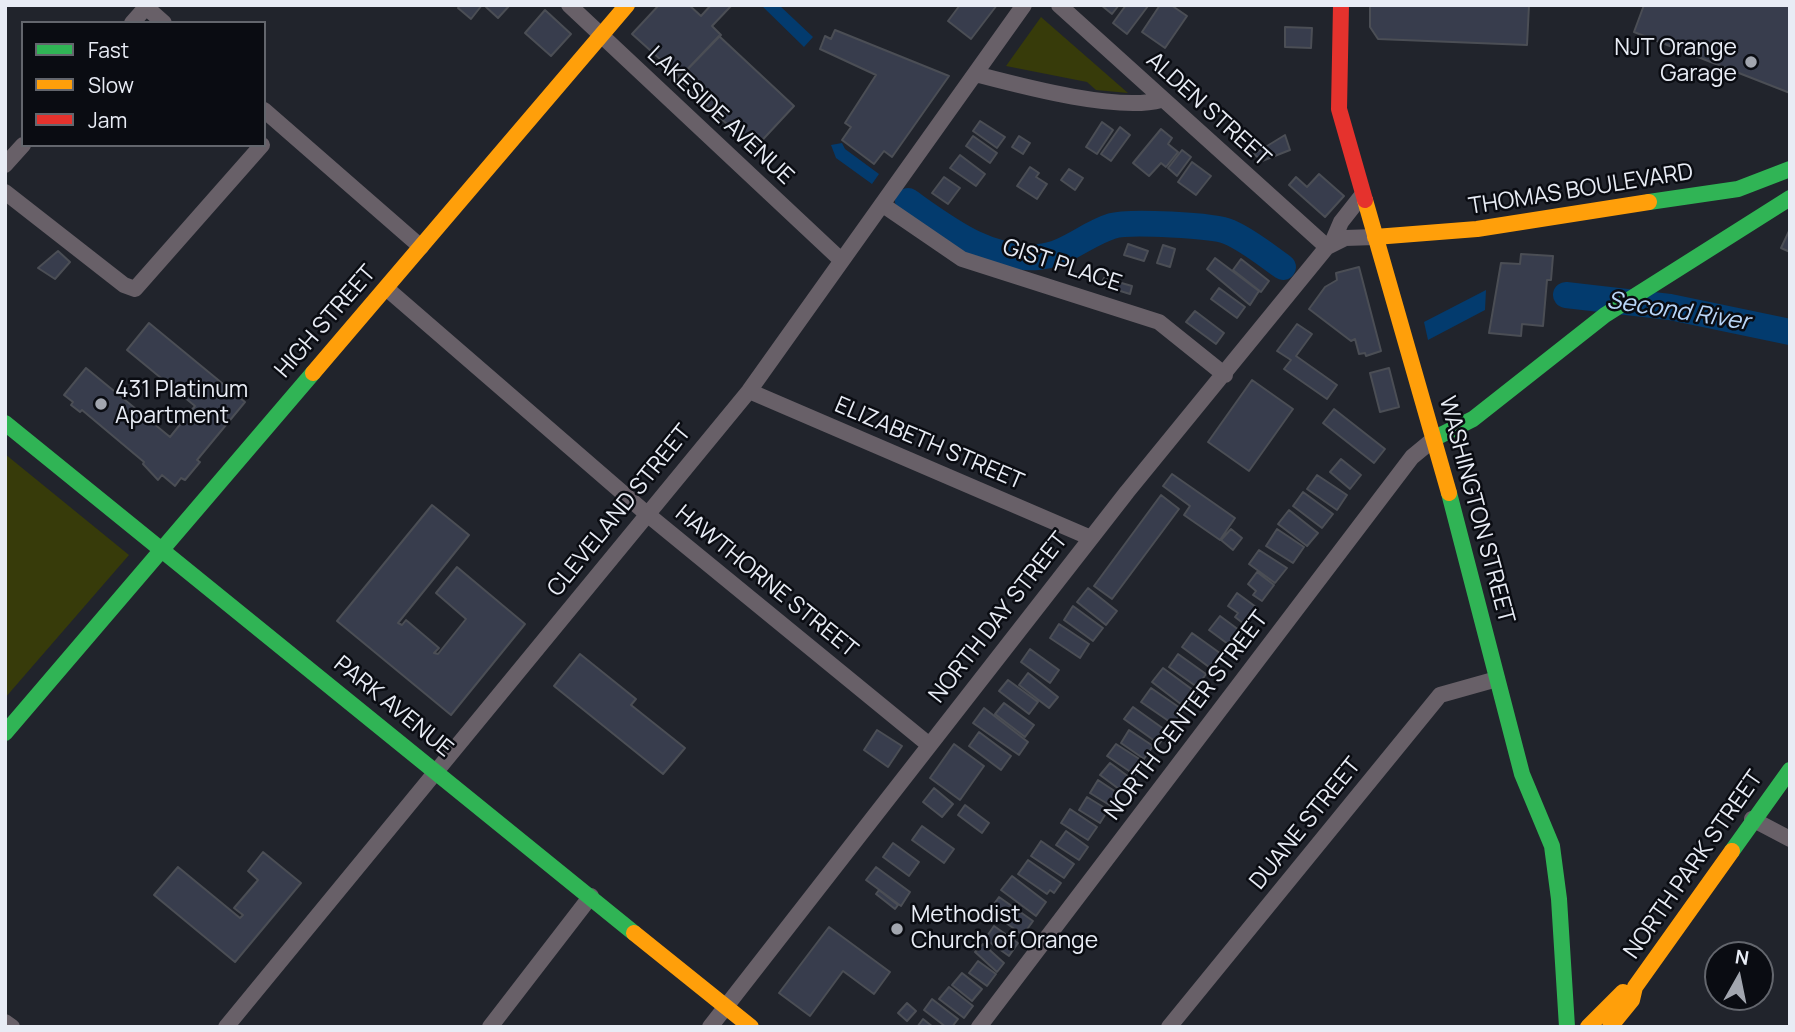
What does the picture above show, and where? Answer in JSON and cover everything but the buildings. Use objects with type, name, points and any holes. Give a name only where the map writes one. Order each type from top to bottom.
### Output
[{"type":"main road","name":"HIGH STREET","points":[[5,733],[627,5]]},
{"type":"main road","name":"WASHINGTON STREET","points":[[1341,5],[1339,109],[1436,438],[1521,774],[1552,846],[1567,1027]]},
{"type":"main road","name":"THOMAS BOULEVARD","points":[[1375,237],[1464,233],[1704,194],[1757,184],[1790,169]]},
{"type":"main road","points":[[1436,438],[1473,419],[1610,312],[1790,198]]},
{"type":"main road","name":"PARK AVENUE","points":[[5,423],[751,1027]]},
{"type":"main road","name":"NORTH PARK STREET","points":[[1610,1027],[1632,1000],[1635,987],[1790,769]]},
{"type":"main road","name":"NORTH PARK STREET","points":[[1588,1027],[1617,995],[1635,987]]},
{"type":"street","name":"LAKESIDE AVENUE","points":[[569,5],[841,260]]},
{"type":"street","name":"CLEVELAND STREET","points":[[226,1027],[749,391],[1024,5]]},
{"type":"street","name":"ALDEN STREET","points":[[1059,5],[1161,100],[1330,245]]},
{"type":"street","points":[[134,21],[147,6],[162,21]]},
{"type":"street","points":[[975,74],[1028,87],[1103,100],[1135,104],[1161,100]]},
{"type":"street","points":[[266,112],[421,247]]},
{"type":"street","points":[[266,141],[281,124]]},
{"type":"street","points":[[5,165],[21,147]]},
{"type":"street","points":[[5,192],[124,285],[135,289],[260,147]]},
{"type":"street","name":"NORTH DAY STREET","points":[[709,1027],[1091,538],[1330,245],[1341,222],[1363,194]]},
{"type":"street","name":"GIST PLACE","points":[[883,205],[962,259],[1159,322],[1225,375]]},
{"type":"street","points":[[1330,245],[1345,238],[1375,237]]},
{"type":"street","name":"HAWTHORNE STREET","points":[[386,288],[647,514],[928,744]]},
{"type":"street","name":"ELIZABETH STREET","points":[[749,391],[1091,538]]},
{"type":"street","name":"NORTH CENTER STREET","points":[[979,1027],[1412,457],[1423,445],[1436,438]]},
{"type":"street","name":"DUANE STREET","points":[[1169,1027],[1440,695],[1497,679]]},
{"type":"street","points":[[1752,819],[1790,839]]},
{"type":"street","points":[[490,1027],[591,896]]},
{"type":"street","points":[[5,1021],[12,1027]]},
{"type":"green space","points":[[1041,17],[1128,93],[1096,90],[1087,82],[1006,66]]},
{"type":"green space","points":[[5,454],[129,555],[5,698]]},
{"type":"shaded area","points":[[1659,298],[1790,319],[1790,344],[1638,313]]},
{"type":"water","points":[[761,5],[779,5],[813,37],[804,47]]},
{"type":"water","points":[[842,143],[845,149],[879,174],[872,184],[836,158],[831,145]]},
{"type":"water","points":[[1486,290],[1485,310],[1428,340],[1424,322]]},
{"type":"waterway","name":"Second River","points":[[908,201],[969,241],[1019,257],[1038,257],[1058,252],[1112,226],[1171,225],[1207,227],[1229,232],[1250,243],[1283,267]]},
{"type":"waterway","name":"Second River","points":[[1566,295],[1670,307],[1790,332]]},
{"type":"traffic: fast","points":[[1649,202],[1738,189],[1790,169]]},
{"type":"traffic: fast","points":[[1435,438],[1473,419],[1605,315],[1790,198]]},
{"type":"traffic: fast","points":[[5,733],[313,373]]},
{"type":"traffic: fast","points":[[5,423],[634,933]]},
{"type":"traffic: fast","points":[[1449,493],[1522,774],[1552,846],[1559,899],[1567,1027]]},
{"type":"traffic: fast","points":[[1732,851],[1790,770]]},
{"type":"traffic: slow","points":[[313,373],[627,5]]},
{"type":"traffic: slow","points":[[1365,200],[1449,493]]},
{"type":"traffic: slow","points":[[1375,237],[1477,229],[1649,202]]},
{"type":"traffic: slow","points":[[1610,1027],[1632,1000],[1635,987],[1732,851]]},
{"type":"traffic: slow","points":[[634,933],[751,1027]]},
{"type":"traffic: slow","points":[[1588,1027],[1623,992]]},
{"type":"traffic: jam","points":[[1341,5],[1339,109],[1365,200]]},
{"type":"place","name":"NJT Orange Garage","points":[[1751,62]]},
{"type":"place","name":"431 Platinum Apartment","points":[[101,404]]},
{"type":"place","name":"Methodist Church of Orange","points":[[897,929]]}]
